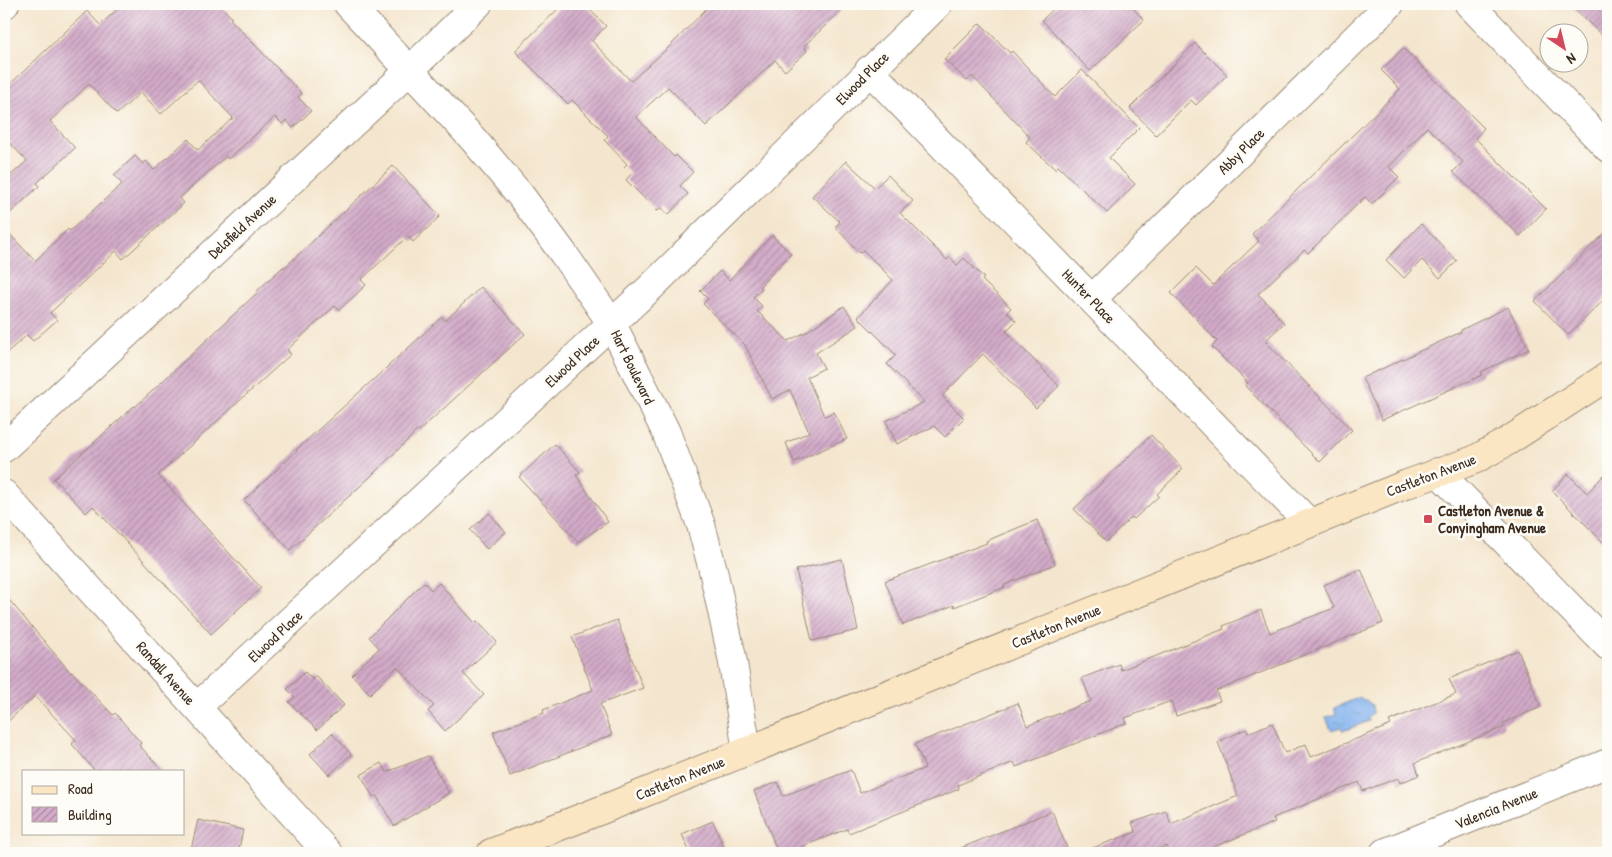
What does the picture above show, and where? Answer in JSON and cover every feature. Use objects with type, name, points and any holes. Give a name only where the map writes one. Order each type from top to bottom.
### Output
[{"type":"street","name":"Hart Boulevard","points":[[348,4],[410,70],[521,196],[564,253],[612,324],[666,432],[701,525],[732,658],[747,751]]},
{"type":"street","name":"Delafield Avenue","points":[[4,448],[410,70],[478,4]]},
{"type":"street","name":"Elwood Place","points":[[197,707],[612,324],[938,4]]},
{"type":"street","name":"Abby Place","points":[[1092,299],[1390,4]]},
{"type":"street","points":[[1469,4],[1608,148]]},
{"type":"street","name":"Hunter Place","points":[[869,70],[1309,523]]},
{"type":"street","name":"Castleton Avenue","points":[[491,853],[1309,523],[1438,472],[1474,460],[1508,441],[1608,376]]},
{"type":"street","points":[[1438,472],[1608,646]]},
{"type":"street","name":"Randall Avenue","points":[[4,494],[328,853]]},
{"type":"street","name":"Valencia Avenue","points":[[1384,853],[1608,764]]},
{"type":"water","points":[[1360,697],[1372,705],[1373,713],[1368,718],[1369,721],[1343,731],[1341,727],[1331,730],[1326,717],[1336,714],[1334,708]]},
{"type":"building","points":[[123,4],[219,4],[232,18],[230,19],[302,94],[298,97],[311,111],[293,128],[286,120],[282,124],[275,117],[228,159],[226,156],[180,198],[184,203],[123,259],[116,251],[50,313],[57,320],[33,341],[27,335],[4,355],[4,228],[35,261],[68,229],[70,231],[122,184],[114,175],[135,156],[143,164],[146,161],[154,170],[188,139],[198,150],[233,118],[198,80],[161,114],[141,92],[117,114],[89,84],[50,121],[75,148],[37,183],[39,186],[4,219],[4,181],[27,161],[4,137],[4,90],[87,11],[100,25]]},
{"type":"building","points":[[563,4],[584,4],[606,26],[592,41],[631,81],[669,47],[711,4],[848,4],[804,46],[807,51],[785,71],[775,60],[706,126],[668,87],[636,117],[674,157],[676,155],[693,172],[680,186],[688,194],[668,215],[661,207],[657,211],[626,180],[631,174],[624,167],[627,164],[604,140],[608,136],[572,100],[568,104],[515,51]]},
{"type":"building","points":[[1059,4],[1129,4],[1144,20],[1090,71],[1042,20]]},
{"type":"building","points":[[1569,4],[1608,4],[1608,41],[1590,22]]},
{"type":"building","points":[[980,23],[1010,53],[1012,51],[1055,97],[1082,70],[1139,128],[1109,158],[1135,184],[1107,213],[1058,166],[1055,169],[1026,142],[1030,137],[972,76],[967,81],[944,59]]},
{"type":"building","points":[[1195,43],[1227,75],[1196,105],[1191,100],[1156,135],[1130,108]]},
{"type":"building","points":[[1403,48],[1484,128],[1475,138],[1546,209],[1520,236],[1453,172],[1463,162],[1427,127],[1389,167],[1399,177],[1372,204],[1365,197],[1308,253],[1304,250],[1258,294],[1284,323],[1265,341],[1352,430],[1320,462],[1245,386],[1248,383],[1212,347],[1217,341],[1171,293],[1196,268],[1213,285],[1259,241],[1252,234],[1400,89],[1381,70]]},
{"type":"building","points":[[846,161],[875,188],[888,175],[913,201],[900,213],[947,260],[950,257],[957,265],[964,258],[984,278],[982,280],[1011,308],[1007,312],[1016,321],[1006,331],[1059,386],[1036,408],[983,354],[942,396],[964,418],[945,437],[934,426],[897,444],[886,421],[924,402],[887,364],[896,355],[858,317],[893,280],[863,250],[860,253],[835,227],[840,222],[812,196]]},
{"type":"building","points":[[393,166],[440,216],[413,242],[408,236],[361,280],[366,285],[339,310],[335,306],[287,350],[291,354],[158,475],[261,588],[211,634],[93,506],[86,513],[54,479],[135,407]]},
{"type":"building","points":[[1421,224],[1457,261],[1440,278],[1422,260],[1404,278],[1386,260]]},
{"type":"building","points":[[1608,230],[1608,296],[1568,335],[1535,301]]},
{"type":"building","points":[[772,235],[791,254],[760,286],[762,288],[753,297],[762,306],[757,311],[788,341],[806,332],[844,306],[858,326],[816,353],[824,368],[807,377],[824,416],[834,412],[847,439],[794,462],[786,443],[809,432],[790,390],[772,399],[745,345],[703,304],[708,299],[700,291],[720,271],[729,280]]},
{"type":"building","points":[[481,287],[525,334],[418,430],[369,478],[290,550],[244,500],[442,317],[445,321]]},
{"type":"building","points":[[1508,307],[1529,349],[1481,372],[1482,375],[1382,420],[1362,378],[1461,332],[1461,330]]},
{"type":"building","points":[[1151,435],[1183,469],[1157,494],[1159,496],[1134,519],[1132,517],[1106,542],[1074,509]]},
{"type":"building","points":[[555,444],[580,472],[576,475],[608,522],[578,542],[519,477]]},
{"type":"building","points":[[1608,471],[1608,547],[1552,491],[1568,474],[1587,493]]},
{"type":"building","points":[[489,513],[506,532],[487,549],[470,530]]},
{"type":"building","points":[[1037,520],[1055,564],[1004,585],[1005,587],[903,625],[885,581],[987,543],[986,541]]},
{"type":"building","points":[[842,559],[858,630],[812,641],[796,570]]},
{"type":"building","points":[[1361,569],[1383,623],[1216,691],[1220,701],[1176,716],[1171,701],[1125,718],[1127,723],[1016,767],[1014,762],[958,785],[959,789],[849,833],[847,829],[803,846],[806,853],[778,853],[754,791],[778,782],[783,796],[851,770],[860,793],[925,768],[915,744],[1018,703],[1027,726],[1091,701],[1082,678],[1119,664],[1121,670],[1224,629],[1223,626],[1261,610],[1270,633],[1334,608],[1324,585]]},
{"type":"building","points":[[424,582],[431,590],[439,583],[475,623],[477,621],[497,642],[463,673],[484,695],[445,731],[428,711],[434,706],[397,667],[370,694],[352,675],[379,648],[369,637]]},
{"type":"building","points":[[4,594],[71,673],[113,715],[115,713],[141,743],[139,745],[162,770],[94,770],[72,744],[76,740],[35,696],[4,725]]},
{"type":"building","points":[[617,620],[643,688],[600,704],[612,735],[510,776],[493,732],[544,713],[543,710],[593,690],[572,637]]},
{"type":"building","points":[[1518,650],[1541,707],[1503,723],[1504,727],[1415,763],[1419,775],[1400,783],[1398,778],[1363,791],[1359,782],[1273,818],[1275,822],[1198,853],[1170,853],[1167,846],[1146,853],[1085,853],[1084,851],[1136,832],[1132,823],[1166,811],[1171,824],[1238,796],[1218,742],[1246,729],[1248,733],[1272,723],[1285,753],[1306,744],[1311,757],[1391,725],[1389,721],[1456,694],[1449,679]]},
{"type":"building","points":[[305,672],[313,680],[316,676],[344,705],[317,730],[289,702],[295,697],[287,689]]},
{"type":"building","points":[[332,733],[351,754],[329,775],[310,754]]},
{"type":"building","points":[[428,756],[449,793],[394,826],[376,795],[373,797],[361,775],[381,763],[387,772]]},
{"type":"building","points":[[1052,811],[1069,853],[951,853],[951,852]]},
{"type":"building","points":[[198,820],[243,830],[238,853],[190,853]]},
{"type":"building","points":[[713,821],[726,853],[690,853],[682,834]]},
{"type":"place","name":"Castleton Avenue & Conyingham Avenue","points":[[1428,519]]}]
